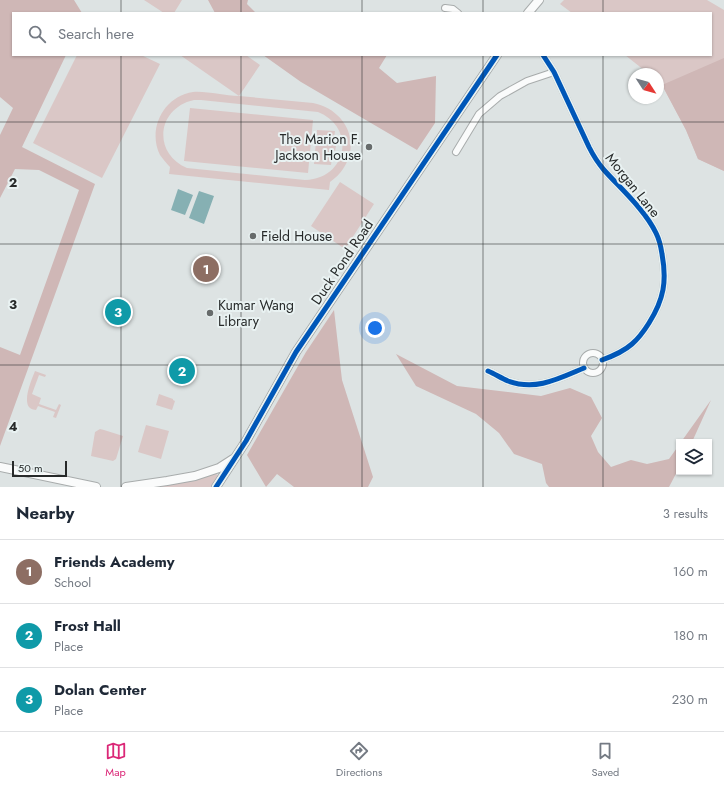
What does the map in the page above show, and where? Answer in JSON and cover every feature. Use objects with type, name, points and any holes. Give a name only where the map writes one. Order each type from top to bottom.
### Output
[{"type":"street","points":[[529,12],[539,0]]},
{"type":"street","points":[[445,8],[456,12]]},
{"type":"street","name":"Duck Pond Road","points":[[216,487],[246,441],[296,352],[496,56]]},
{"type":"street","name":"Morgan Lane","points":[[488,371],[516,383],[527,385],[550,382],[584,368],[588,372],[595,373],[600,370],[603,364],[602,360],[618,354],[642,335],[659,306],[663,295],[665,281],[664,265],[656,234],[631,199],[595,157],[554,72],[544,56]]},
{"type":"street","points":[[456,152],[479,114],[500,96],[527,81],[554,72]]},
{"type":"street","points":[[584,368],[583,360],[590,354],[593,353],[599,355],[602,360]]},
{"type":"street","points":[[126,487],[195,476],[219,468],[235,458]]},
{"type":"street","points":[[0,467],[96,487]]},
{"type":"shaded area","points":[[0,0],[74,0],[81,12],[12,12],[12,56],[66,56],[22,147],[95,184],[0,446],[0,347],[20,355],[79,190],[39,170],[15,169],[0,198],[0,135],[13,108],[0,97]]},
{"type":"shaded area","points":[[144,0],[182,0],[175,12],[162,12]]},
{"type":"shaded area","points":[[208,0],[248,0],[247,4],[255,12],[214,12]]},
{"type":"shaded area","points":[[564,0],[707,0],[724,10],[724,171],[698,159],[686,130],[664,89],[664,68],[641,68],[626,56],[712,56],[712,12],[571,12],[560,4]]},
{"type":"shaded area","points":[[76,56],[143,56],[160,64],[102,178],[33,143]]},
{"type":"shaded area","points":[[181,56],[247,56],[260,65],[239,96]]},
{"type":"shaded area","points":[[264,56],[386,56],[379,68],[397,83],[436,76],[435,123],[417,150],[301,82]]},
{"type":"shaded area","points":[[724,58],[724,171],[698,159],[686,130],[664,89],[664,84]]},
{"type":"shaded area","points":[[193,92],[313,103],[324,106],[341,119],[347,128],[351,148],[343,169],[330,182],[329,190],[169,174],[170,167],[160,155],[156,145],[157,125],[166,107],[183,95]],"holes":[[[194,100],[318,112],[330,119],[338,129],[342,140],[342,152],[338,162],[330,171],[319,177],[305,180],[187,168],[176,161],[168,152],[164,142],[166,121],[172,112],[182,105]]]},
{"type":"shaded area","points":[[190,108],[313,120],[308,173],[184,161]]},
{"type":"shaded area","points":[[317,130],[335,131],[333,145],[336,146],[335,151],[333,151],[331,165],[314,164]]},
{"type":"shaded area","points":[[340,182],[374,204],[345,249],[311,226]]},
{"type":"shaded area","points":[[334,310],[342,380],[373,477],[368,487],[294,487],[277,474],[266,487],[247,455],[306,352]]},
{"type":"shaded area","points":[[396,354],[457,386],[541,396],[570,388],[591,397],[602,418],[591,436],[598,452],[611,467],[631,460],[647,464],[669,459],[676,449],[676,474],[669,487],[549,487],[546,483],[542,464],[514,454],[499,433],[476,414],[416,386]]},
{"type":"shaded area","points":[[35,371],[46,375],[45,377],[39,375],[32,394],[41,398],[39,404],[56,410],[59,404],[61,405],[56,418],[53,417],[55,412],[38,406],[36,410],[34,410],[28,405],[28,390]]},
{"type":"shaded area","points":[[159,394],[175,401],[172,410],[156,405]]},
{"type":"shaded area","points":[[711,400],[693,439],[683,439]]},
{"type":"shaded area","points":[[146,425],[169,431],[161,459],[138,452]]},
{"type":"shaded area","points":[[100,429],[123,436],[116,459],[113,461],[91,456],[95,432]]},
{"type":"shaded area","points":[[216,474],[218,475],[218,479],[212,487],[151,487]]},
{"type":"water","points":[[178,189],[193,195],[185,215],[171,210]]},
{"type":"water","points":[[199,191],[214,196],[204,224],[189,218]]},
{"type":"cycle path","points":[[216,487],[246,441],[296,352],[496,56]]},
{"type":"cycle path","points":[[544,56],[554,72],[594,156],[604,170],[646,216],[656,233],[661,249],[664,281],[661,298],[654,314],[643,332],[632,344],[618,354],[602,360]]},
{"type":"cycle path","points":[[488,371],[508,381],[528,385],[556,380],[584,368]]},
{"type":"place","name":"The Marion F. Jackson House","points":[[369,147]]},
{"type":"place","name":"Field House","points":[[253,236]]},
{"type":"place","name":"Friends Academy","points":[[206,269]]},
{"type":"place","name":"Dolan Center","points":[[118,312]]},
{"type":"place","name":"Kumar Wang Library","points":[[210,313]]},
{"type":"place","name":"Frost Hall","points":[[182,371]]}]
